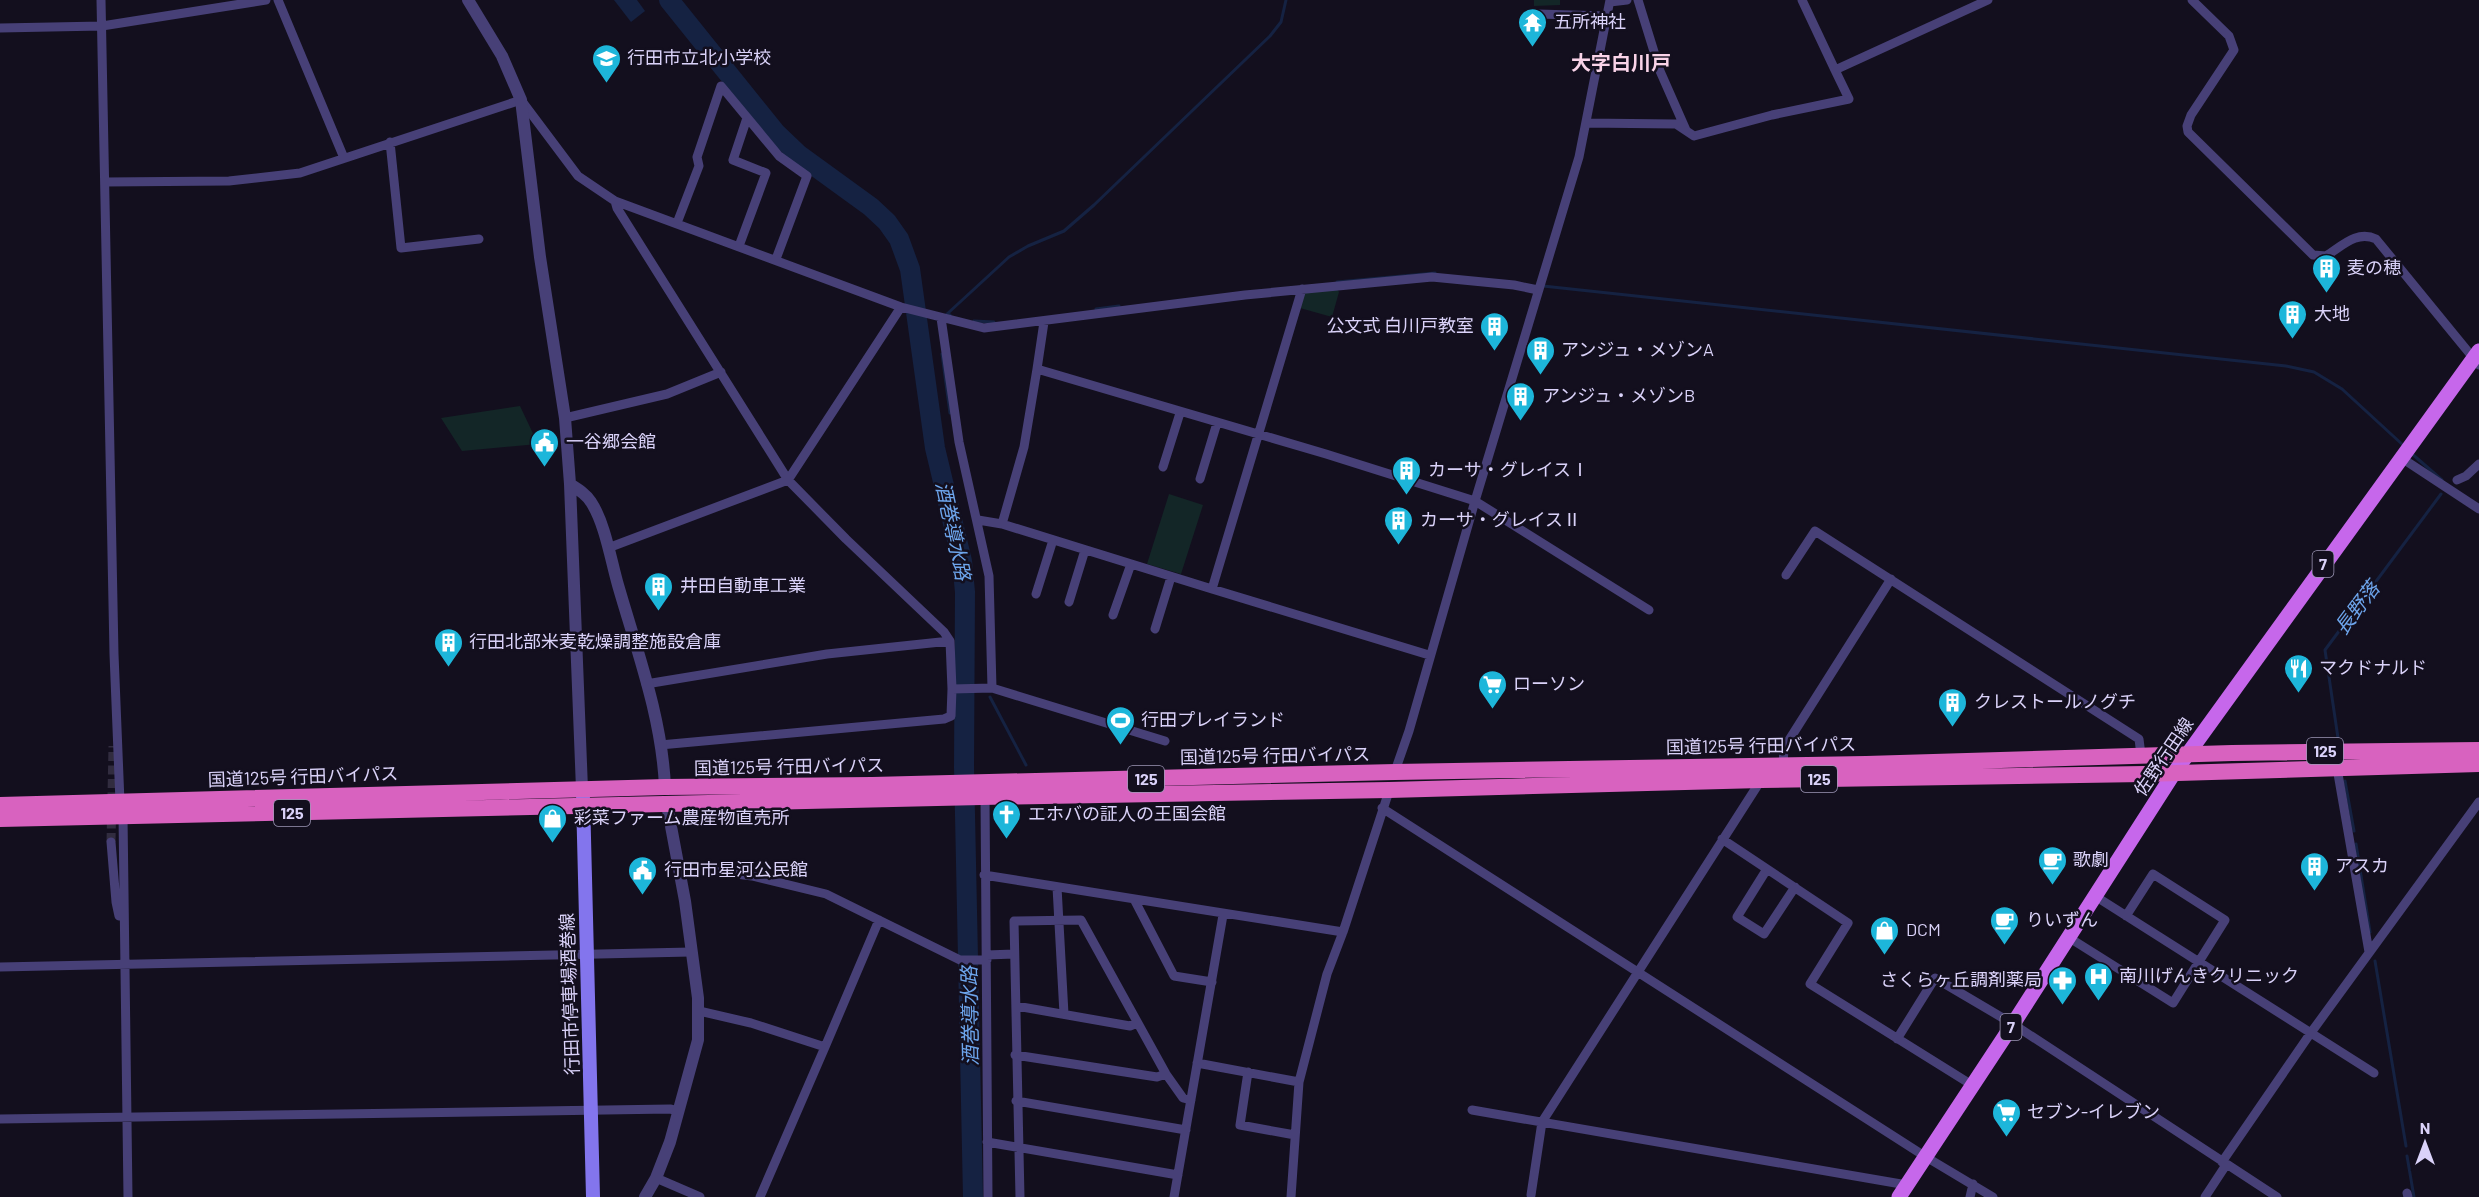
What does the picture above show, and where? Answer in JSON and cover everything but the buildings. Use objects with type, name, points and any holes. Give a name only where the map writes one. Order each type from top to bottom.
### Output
[{"type":"highway","name":"国道125号 行田バイパス","points":[[982,792],[1395,772],[1783,765],[2188,754],[2479,750]]},
{"type":"highway","name":"国道125号 行田バイパス","points":[[0,819],[122,809],[582,789],[982,792],[1389,790],[2479,764]]},
{"type":"highway","name":"国道125号 行田バイパス","points":[[0,805],[122,809],[583,807],[667,805],[954,790]]},
{"type":"main road","name":"佐野行田線","points":[[1903,1191],[2174,773],[2405,450],[2477,358]]},
{"type":"main road","name":"行田市停車場酒巻線","points":[[582,789],[593,1197]]},
{"type":"street","points":[[101,0],[115,692],[122,809],[128,1197]]},
{"type":"street","points":[[0,28],[102,26],[266,0]]},
{"type":"street","points":[[278,0],[344,158]]},
{"type":"street","points":[[468,0],[502,56],[521,100],[578,176],[615,201],[904,308],[984,328],[1432,277],[1514,285],[1538,290]]},
{"type":"street","points":[[1291,1197],[1299,1082],[1327,974],[1409,731],[1429,655],[1579,157],[1610,1],[1627,0]]},
{"type":"street","points":[[1638,0],[1660,71],[1686,130]]},
{"type":"street","points":[[1586,123],[1676,124],[1694,136],[1772,115],[1849,99],[1802,0]]},
{"type":"street","points":[[1835,70],[1988,0]]},
{"type":"street","points":[[2192,0],[2229,36],[2234,50],[2191,115],[2187,126],[2188,132],[2313,255],[2326,256],[2356,237],[2367,236],[2376,239],[2477,358]]},
{"type":"street","points":[[1538,14],[1606,16]]},
{"type":"street","points":[[677,223],[699,166],[697,157],[721,86],[779,156],[807,176],[776,259]]},
{"type":"street","points":[[105,182],[229,181],[300,173],[521,100]]},
{"type":"street","points":[[521,100],[540,257],[565,418],[570,484],[582,789]]},
{"type":"street","points":[[739,246],[765,173],[733,160],[747,118]]},
{"type":"street","points":[[390,142],[401,248],[479,239]]},
{"type":"street","points":[[615,201],[617,208],[788,480],[944,632],[950,641],[954,689],[951,716],[944,719],[660,745]]},
{"type":"street","points":[[1212,589],[1302,290]]},
{"type":"street","points":[[608,548],[788,480],[904,308]]},
{"type":"street","points":[[941,318],[959,442],[989,576],[992,688]]},
{"type":"street","points":[[1002,524],[1024,447],[1044,322]]},
{"type":"street","points":[[1037,369],[1475,501],[1649,610]]},
{"type":"street","points":[[565,418],[668,394],[721,372]]},
{"type":"street","points":[[1163,467],[1180,412]]},
{"type":"street","points":[[1200,479],[1217,423]]},
{"type":"street","points":[[2405,450],[2409,461],[2444,488],[2479,509]]},
{"type":"street","points":[[2457,480],[2466,476],[2479,464]]},
{"type":"street","points":[[570,484],[592,503],[608,548],[646,684],[660,745],[664,788]]},
{"type":"street","points":[[978,520],[1002,524],[1429,655]]},
{"type":"street","points":[[1786,575],[1815,531],[2139,739],[2140,755]]},
{"type":"street","points":[[1036,594],[1053,540]]},
{"type":"street","points":[[1069,602],[1085,550]]},
{"type":"street","points":[[1113,615],[1131,564]]},
{"type":"street","points":[[1155,629],[1171,577]]},
{"type":"street","points":[[1783,765],[1784,748],[1891,579]]},
{"type":"street","points":[[646,684],[827,654],[950,641]]},
{"type":"street","points":[[954,689],[992,688],[1165,741]]},
{"type":"street","points":[[113,746],[115,692]]},
{"type":"street","points":[[2337,768],[2368,952]]},
{"type":"street","points":[[1531,1196],[1542,1122],[1761,780]]},
{"type":"street","points":[[982,792],[988,1197]]},
{"type":"street","points":[[2205,1197],[2224,1163],[2310,1034],[2479,802]]},
{"type":"street","points":[[645,1197],[656,1178],[679,1111],[698,1040],[699,1011],[679,867],[667,805]]},
{"type":"street","points":[[1382,808],[1926,1157],[1993,1197]]},
{"type":"street","points":[[1722,839],[1848,923],[1810,984],[1972,1085]]},
{"type":"street","points":[[111,842],[116,902],[123,930]]},
{"type":"street","points":[[679,867],[752,876],[826,894],[960,960],[1014,954]]},
{"type":"street","points":[[1767,869],[1737,917],[1764,934],[1795,887]]},
{"type":"street","points":[[2068,937],[2174,1003],[2225,920],[2153,874],[2126,916]]},
{"type":"street","points":[[984,875],[1223,915],[1343,932]]},
{"type":"street","points":[[1057,887],[1064,1014]]},
{"type":"street","points":[[2095,896],[2374,1073]]},
{"type":"street","points":[[1135,901],[1174,976],[1212,982]]},
{"type":"street","points":[[1174,1197],[1223,915]]},
{"type":"street","points":[[760,1197],[879,920]]},
{"type":"street","points":[[1023,1196],[1016,1101],[1014,921],[1081,920],[1166,1074],[1183,1098],[1191,1100]]},
{"type":"street","points":[[0,967],[691,952]]},
{"type":"street","points":[[1897,1039],[1935,978],[2013,1024],[2277,1197]]},
{"type":"street","points":[[1016,1006],[1130,1026],[1137,1023]]},
{"type":"street","points":[[699,1011],[751,1023],[825,1047]]},
{"type":"street","points":[[1016,1054],[1157,1077],[1166,1074]]},
{"type":"street","points":[[1197,1063],[1299,1082]]},
{"type":"street","points":[[1248,1071],[1239,1125],[1295,1135]]},
{"type":"street","points":[[1016,1101],[1186,1130]]},
{"type":"street","points":[[0,1119],[592,1112],[670,1109],[679,1111]]},
{"type":"street","points":[[1472,1110],[1903,1191]]},
{"type":"street","points":[[987,1142],[1178,1175]]},
{"type":"street","points":[[656,1178],[700,1197]]},
{"type":"street","points":[[1970,1197],[1973,1184]]},
{"type":"green space","points":[[1534,0],[1560,0],[1560,5],[1534,6]]},
{"type":"green space","points":[[1337,289],[1339,292],[1332,317],[1300,308],[1305,292]]},
{"type":"green space","points":[[520,406],[538,444],[462,451],[441,418]]},
{"type":"green space","points":[[1169,494],[1203,505],[1181,574],[1147,564]]},
{"type":"water","points":[[614,0],[637,0],[645,11],[631,22]]},
{"type":"waterway","name":"酒巻導水路","points":[[669,0],[776,133],[798,154],[871,207],[887,222],[899,239],[910,269],[935,448],[962,561],[965,592],[964,767],[973,1197]]},
{"type":"waterway","points":[[950,315],[947,314],[1009,257],[1028,246],[1064,231],[1094,205],[1270,36],[1281,22],[1286,0]]},
{"type":"waterway","points":[[1337,282],[1435,273]]},
{"type":"waterway","points":[[1543,286],[2286,366],[2314,372],[2342,389],[2404,446]]},
{"type":"waterway","points":[[1096,309],[1119,306]]},
{"type":"waterway","points":[[974,321],[994,322]]},
{"type":"waterway","points":[[942,354],[950,413]]},
{"type":"waterway","points":[[2411,453],[2442,480]]},
{"type":"waterway","name":"長野落","points":[[2338,738],[2325,650],[2441,494]]},
{"type":"waterway","points":[[990,697],[1026,765]]},
{"type":"waterway","name":"長野落","points":[[2345,781],[2354,831]]},
{"type":"waterway","name":"長野落","points":[[2356,844],[2370,932]]},
{"type":"waterway","name":"長野落","points":[[2375,961],[2406,1146]]},
{"type":"waterway","name":"長野落","points":[[2407,1156],[2414,1197]]},
{"type":"tunnel","points":[[111,842],[113,746]]},
{"type":"place","name":"五所神社","points":[[1533,48]]},
{"type":"place","name":"行田市立北小学校","points":[[606,84]]},
{"type":"place","name":"麦の穂","points":[[2326,294]]},
{"type":"place","name":"大地","points":[[2293,340]]},
{"type":"place","name":"公文式 白川戸教室","points":[[1495,352]]},
{"type":"place","name":"アンジュ・メゾンA","points":[[1540,376]]},
{"type":"place","name":"アンジュ・メゾンB","points":[[1521,422]]},
{"type":"place","name":"一谷郷会館","points":[[545,468]]},
{"type":"place","name":"カーサ・グレイスⅠ","points":[[1407,496]]},
{"type":"place","name":"カーサ・グレイスⅡ","points":[[1399,546]]},
{"type":"place","name":"井田自動車工業","points":[[659,612]]},
{"type":"place","name":"行田北部米麦乾燥調整施設倉庫","points":[[448,668]]},
{"type":"place","name":"マクドナルド","points":[[2298,694]]},
{"type":"place","name":"ローソン","points":[[1492,710]]},
{"type":"place","name":"クレストールノグチ","points":[[1953,728]]},
{"type":"place","name":"行田プレイランド","points":[[1120,746]]},
{"type":"place","name":"エホバの証人の王国会館","points":[[1007,840]]},
{"type":"place","name":"彩菜ファーム農産物直売所","points":[[553,844]]},
{"type":"place","name":"歌劇","points":[[2052,886]]},
{"type":"place","name":"アスカ","points":[[2314,892]]},
{"type":"place","name":"行田市星河公民館","points":[[643,896]]},
{"type":"place","name":"りいずん","points":[[2005,946]]},
{"type":"place","name":"DCM","points":[[1885,956]]},
{"type":"place","name":"南川げんきクリニック","points":[[2098,1002]]},
{"type":"place","name":"さくらヶ丘調剤薬局","points":[[2063,1006]]},
{"type":"place","name":"セブン-イレブン","points":[[2006,1138]]},
{"type":"district","name":"大字白川戸","points":[[1621,63]]}]
